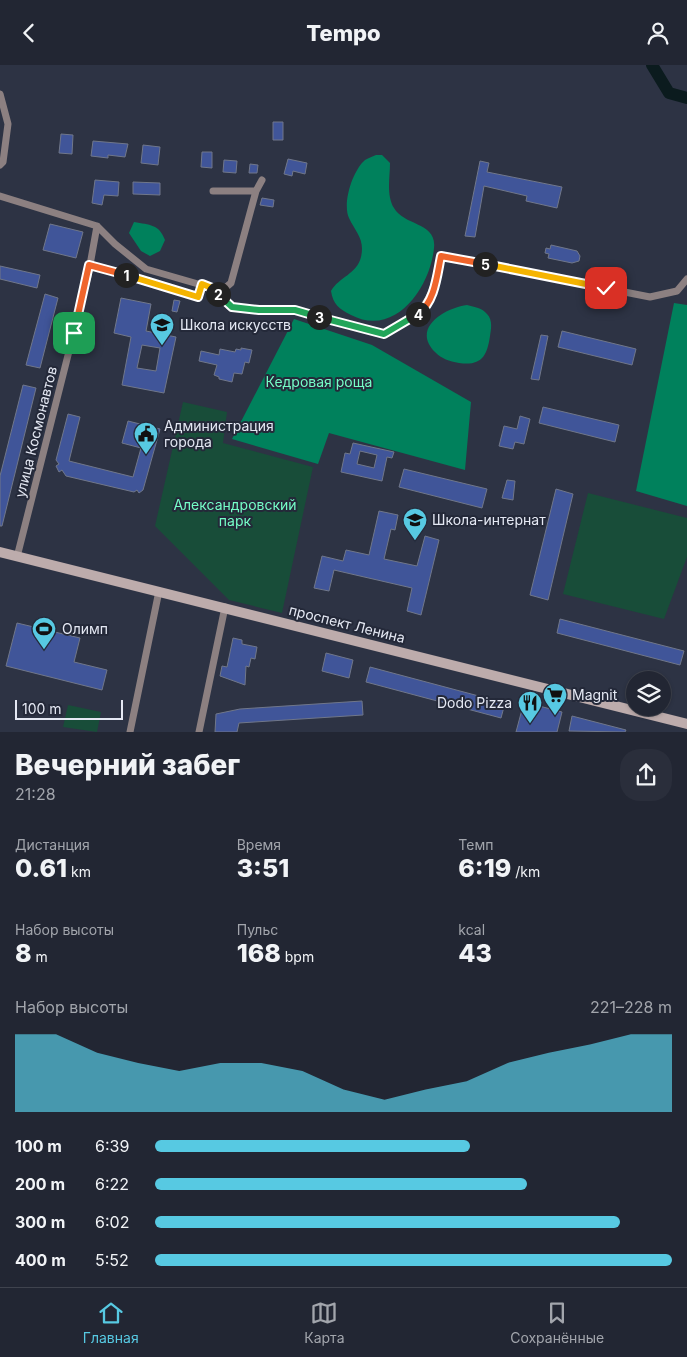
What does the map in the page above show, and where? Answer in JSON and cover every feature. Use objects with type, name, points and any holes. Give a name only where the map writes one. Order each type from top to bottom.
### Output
[{"type":"street","points":[[0,94],[8,124],[3,162],[0,165]]},
{"type":"street","points":[[218,294],[231,283],[256,191],[262,180]]},
{"type":"street","points":[[213,191],[256,191]]},
{"type":"street","points":[[0,196],[97,226],[115,244],[146,269],[212,288],[232,307],[259,310],[295,310],[384,334],[423,311],[434,291],[441,256],[650,297],[677,291],[687,279]]},
{"type":"street","name":"улица Космонавтов","points":[[18,557],[97,226]]},
{"type":"street","points":[[89,265],[198,297],[202,284]]},
{"type":"street","name":"проспект Ленина","points":[[0,552],[687,724]]},
{"type":"street","points":[[130,732],[159,591]]},
{"type":"street","points":[[199,732],[224,607]]},
{"type":"green space","points":[[376,155],[382,155],[390,163],[389,192],[394,208],[399,214],[430,233],[434,240],[434,248],[426,279],[408,305],[396,314],[382,320],[367,320],[351,315],[340,308],[335,303],[331,291],[338,282],[356,268],[361,257],[361,241],[347,212],[348,196],[356,171],[365,160]]},
{"type":"green space","points":[[134,222],[153,226],[160,231],[165,240],[160,251],[150,256],[141,251],[129,233]]},
{"type":"green space","points":[[674,303],[687,305],[687,506],[636,491]]},
{"type":"green space","points":[[467,305],[478,308],[489,316],[491,330],[485,355],[478,361],[467,364],[440,356],[429,343],[427,335],[429,327],[441,315],[449,310]]},
{"type":"green space","name":"Кедровая роща","points":[[294,319],[372,345],[471,402],[465,470],[329,433],[318,464],[232,439]]},
{"type":"green space","name":"Александровский парк","points":[[183,402],[227,412],[223,443],[313,467],[282,613],[229,600],[155,526]]},
{"type":"green space","points":[[588,493],[687,518],[687,557],[664,619],[563,594]]},
{"type":"green space","points":[[68,705],[101,712],[97,732],[63,727]]},
{"type":"building","points":[[273,122],[283,122],[283,140],[273,140]]},
{"type":"building","points":[[61,134],[73,135],[72,154],[59,153]]},
{"type":"building","points":[[93,141],[128,144],[125,157],[91,156]]},
{"type":"building","points":[[143,145],[160,147],[158,165],[141,163]]},
{"type":"building","points":[[202,152],[212,152],[212,168],[201,167]]},
{"type":"building","points":[[288,159],[307,163],[305,174],[293,171],[292,176],[284,174]]},
{"type":"building","points":[[224,160],[237,161],[236,173],[223,172]]},
{"type":"building","points":[[480,161],[489,163],[487,172],[562,187],[557,208],[526,201],[527,196],[484,186],[475,237],[465,236]]},
{"type":"building","points":[[250,164],[258,165],[257,173],[249,173]]},
{"type":"building","points":[[95,180],[119,182],[118,196],[104,195],[102,205],[92,203]]},
{"type":"building","points":[[133,182],[160,183],[160,195],[133,194]]},
{"type":"building","points":[[262,198],[274,200],[273,207],[260,205]]},
{"type":"building","points":[[50,224],[83,232],[76,258],[43,250]]},
{"type":"building","points":[[551,245],[577,251],[580,256],[579,261],[572,263],[548,258],[549,254],[545,253],[546,248],[550,249]]},
{"type":"building","points":[[0,266],[40,275],[37,288],[0,279]]},
{"type":"building","points":[[45,294],[58,298],[40,368],[26,365]]},
{"type":"building","name":"Школа искусcтв","points":[[121,298],[151,304],[146,331],[176,337],[164,393],[122,385],[131,337],[114,333]],"holes":[[[142,345],[160,348],[156,371],[137,368]]]},
{"type":"building","points":[[174,300],[180,301],[177,312],[172,311]]},
{"type":"building","points":[[562,331],[636,349],[632,365],[558,347]]},
{"type":"building","points":[[541,335],[548,336],[539,380],[531,379]]},
{"type":"building","points":[[241,348],[252,350],[249,363],[245,362],[242,374],[234,373],[232,382],[219,379],[219,377],[214,375],[217,365],[199,361],[201,351],[219,355],[220,349],[235,352],[236,349],[241,350]]},
{"type":"building","points":[[23,385],[36,388],[2,526],[0,526],[0,476]]},
{"type":"building","points":[[543,407],[619,425],[615,442],[539,423]]},
{"type":"building","name":"Администрация города","points":[[68,414],[80,417],[69,461],[133,477],[141,448],[122,443],[128,421],[160,429],[143,490],[139,493],[137,490],[134,492],[66,476],[62,470],[59,472],[56,466],[59,464],[56,460]]},
{"type":"building","points":[[520,416],[530,419],[524,444],[515,442],[513,449],[499,446],[504,426],[517,429]]},
{"type":"building","points":[[353,443],[394,452],[392,458],[387,457],[382,481],[341,472],[345,453],[350,454]],"holes":[[[360,451],[377,455],[374,468],[357,464]]]},
{"type":"building","points":[[404,469],[487,489],[482,508],[399,487]]},
{"type":"building","points":[[507,480],[515,481],[513,500],[502,498]]},
{"type":"building","points":[[556,489],[573,494],[548,600],[530,595]]},
{"type":"building","points":[[379,511],[398,515],[395,530],[391,529],[384,559],[417,566],[425,536],[439,540],[421,615],[407,611],[412,588],[334,570],[329,591],[314,588],[322,556],[343,561],[346,550],[369,555]]},
{"type":"building","points":[[560,619],[684,651],[680,665],[557,633]]},
{"type":"building","name":"Олимп","points":[[17,623],[80,638],[74,662],[107,670],[102,690],[6,666]]},
{"type":"building","points":[[233,638],[242,640],[242,644],[257,647],[255,659],[251,658],[249,667],[246,666],[245,685],[220,676],[222,666],[227,667]]},
{"type":"building","points":[[326,653],[353,660],[349,678],[322,671]]},
{"type":"building","points":[[370,667],[505,703],[501,718],[366,682]]},
{"type":"building","points":[[362,701],[363,715],[239,723],[237,732],[215,732],[216,714],[240,709]]},
{"type":"building","points":[[524,702],[562,712],[557,732],[516,732]]},
{"type":"building","points":[[572,716],[626,730],[625,732],[569,731]]},
{"type":"waterway","points":[[652,65],[669,93],[687,98]]},
{"type":"place","name":"Школа искусcтв","points":[[162,346]]},
{"type":"place","name":"Администрация города","points":[[146,455]]},
{"type":"place","name":"Школа-интернат","points":[[415,541]]},
{"type":"place","name":"Олимп","points":[[44,650]]},
{"type":"place","name":"Magnit","points":[[555,716]]},
{"type":"place","name":"Dodo Pizza","points":[[530,724]]},
{"type":"route","points":[[74,333],[89,265],[198,297],[202,284],[212,288],[232,307],[259,310],[295,310],[384,334],[423,311],[434,291],[441,256],[606,288]]}]
